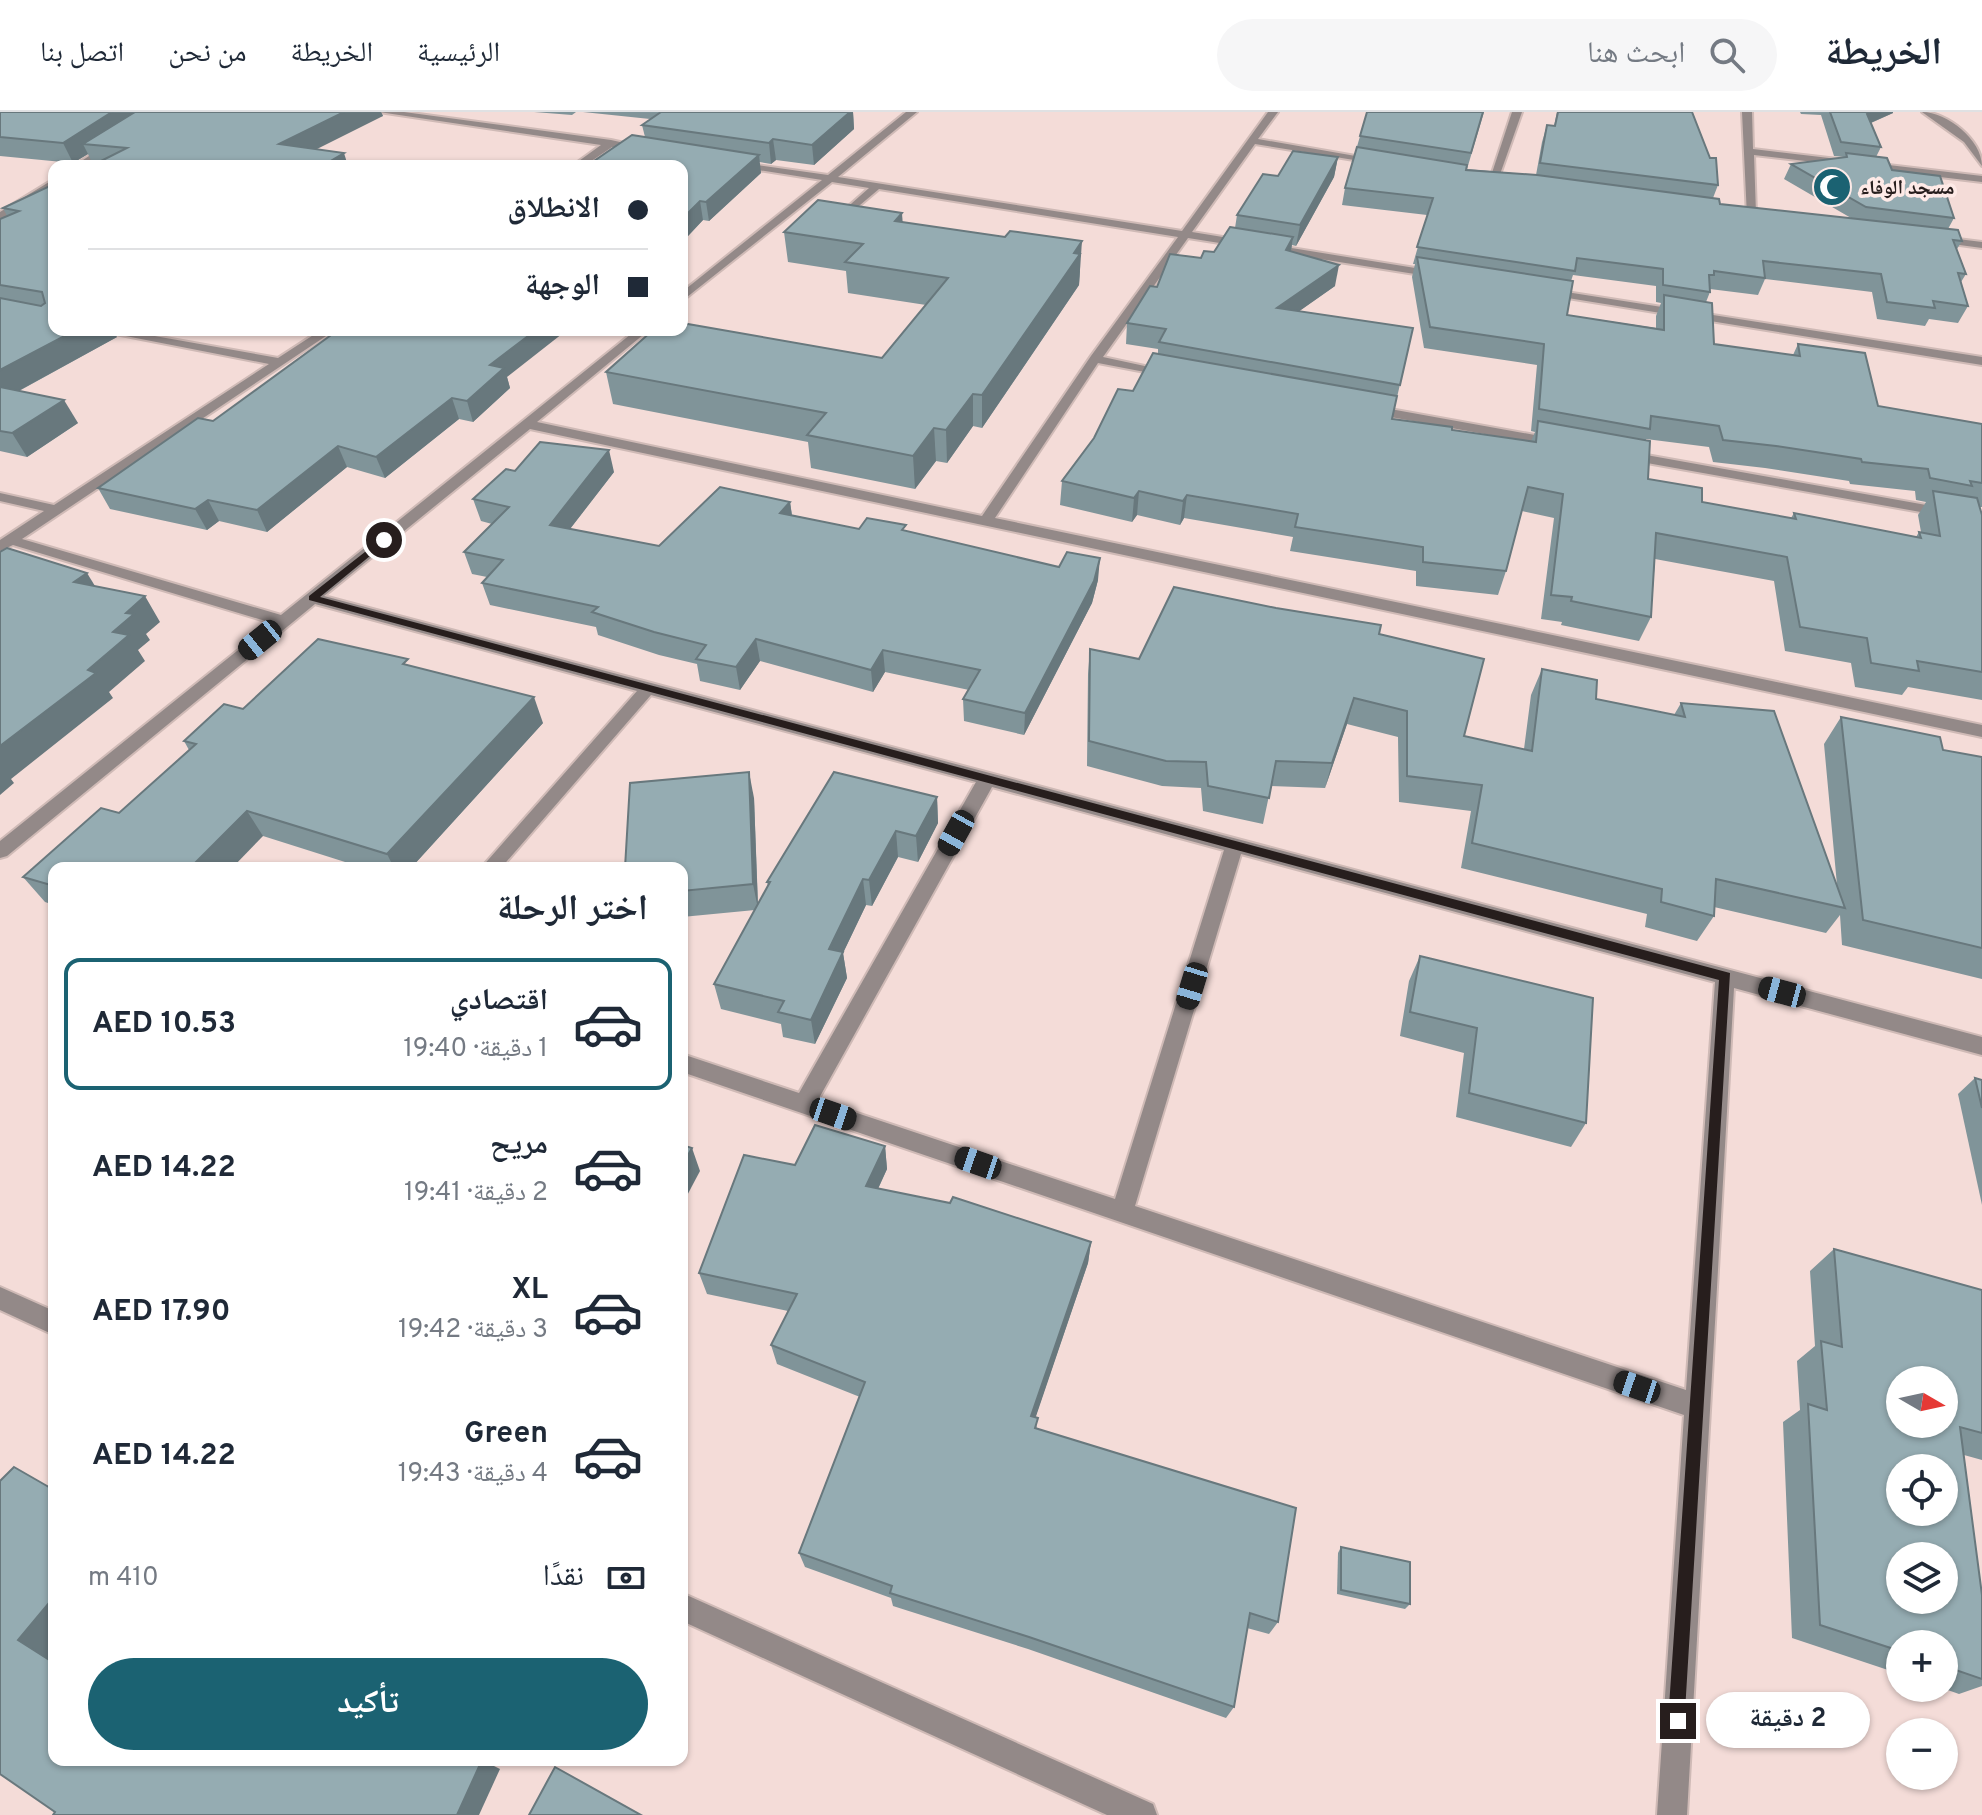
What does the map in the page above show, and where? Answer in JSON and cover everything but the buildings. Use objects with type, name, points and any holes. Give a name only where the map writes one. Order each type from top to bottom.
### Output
[{"type":"street","points":[[384,112],[658,151]]},
{"type":"street","points":[[688,293],[912,112]]},
{"type":"street","points":[[986,521],[1095,359],[1188,235],[1273,112]]},
{"type":"street","points":[[1493,180],[1517,112]]},
{"type":"street","points":[[1747,112],[1751,214]]},
{"type":"street","points":[[1927,112],[1968,140],[1982,163]]},
{"type":"street","points":[[88,160],[127,135]]},
{"type":"street","points":[[1253,141],[1388,163]]},
{"type":"street","points":[[586,160],[611,143]]},
{"type":"street","points":[[1748,151],[1982,179]]},
{"type":"street","points":[[720,161],[1080,223],[1188,235],[1452,277]]},
{"type":"street","points":[[1478,177],[1509,182]]},
{"type":"street","points":[[0,217],[48,186]]},
{"type":"street","points":[[847,213],[877,186]]},
{"type":"street","points":[[1736,212],[1766,216]]},
{"type":"street","points":[[1920,237],[1982,245]]},
{"type":"street","points":[[1530,289],[1982,361]]},
{"type":"street","points":[[135,336],[280,362]]},
{"type":"street","points":[[6,544],[320,336]]},
{"type":"street","points":[[0,851],[636,336]]},
{"type":"street","points":[[1095,359],[1189,376]]},
{"type":"street","points":[[1360,407],[1578,446]]},
{"type":"street","points":[[527,424],[1982,731]]},
{"type":"street","points":[[1609,452],[1982,519]]},
{"type":"street","points":[[0,497],[57,510]]},
{"type":"street","points":[[6,544],[283,621]]},
{"type":"street","points":[[312,598],[1982,1046]]},
{"type":"street","points":[[495,862],[648,688]]},
{"type":"street","points":[[804,1104],[987,779]]},
{"type":"street","points":[[1122,1212],[1235,845]]},
{"type":"street","points":[[1672,1815],[1725,977]]},
{"type":"street","points":[[688,1065],[1698,1407]]},
{"type":"street","points":[[0,1298],[48,1320]]},
{"type":"street","points":[[688,1610],[1142,1815]]},
{"type":"place","name":"مسجد الوفاء","points":[[1832,187]]},
{"type":"route","points":[[384,540],[312,598],[1725,977],[1678,1721]]}]
